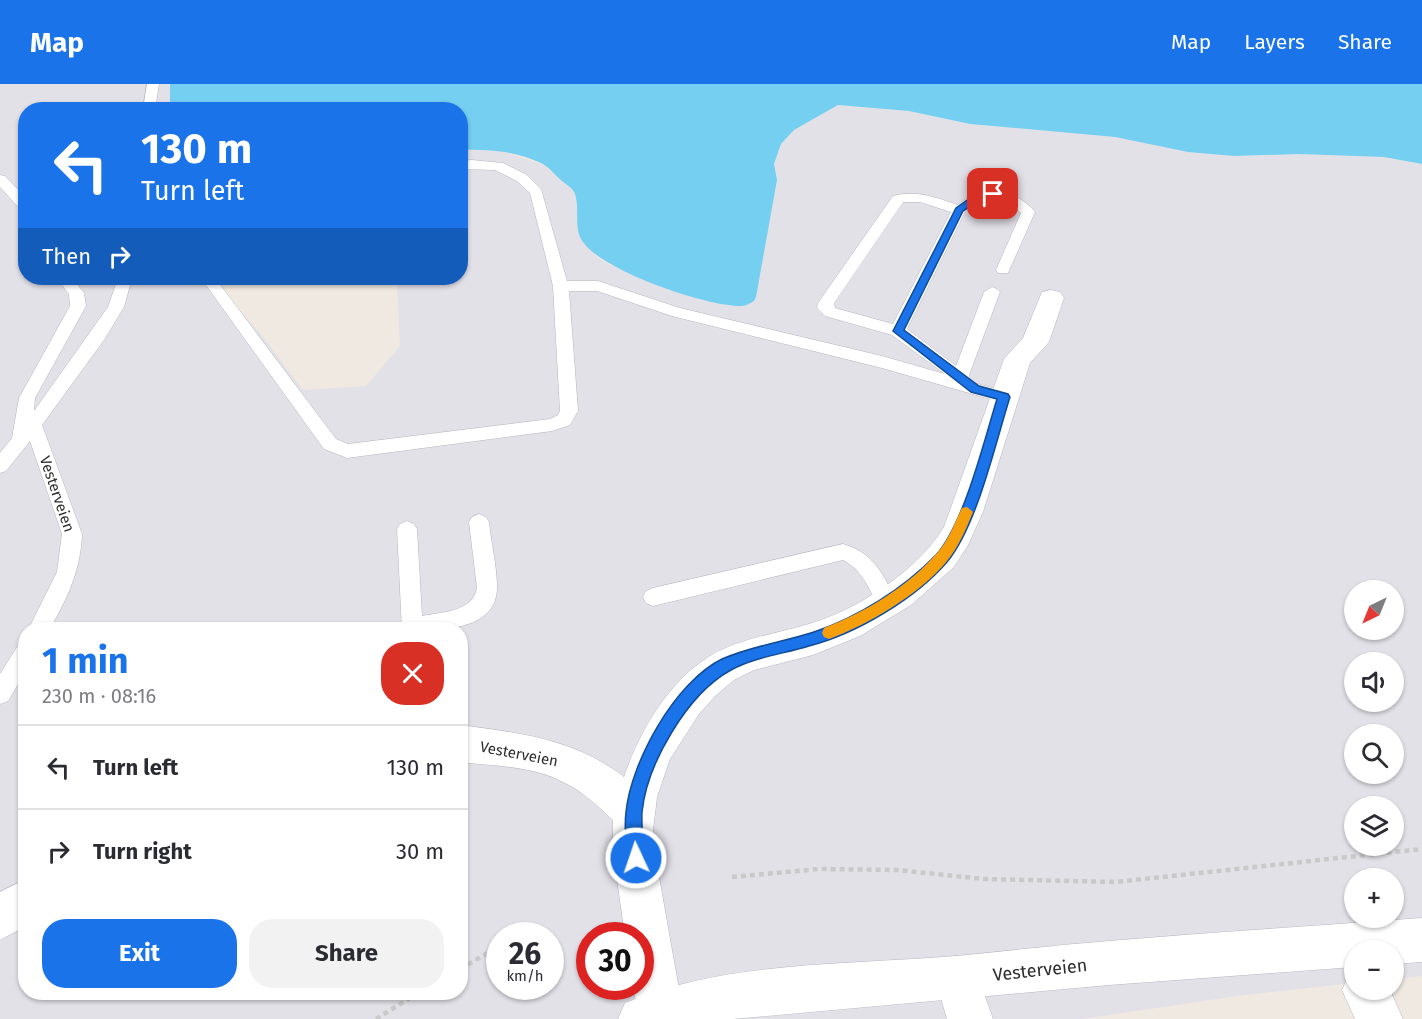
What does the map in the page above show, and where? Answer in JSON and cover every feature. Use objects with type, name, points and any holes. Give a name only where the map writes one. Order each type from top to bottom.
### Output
[{"type":"street","name":"Vesterveien","points":[[1052,298],[1035,342],[990,393],[966,513],[954,540],[942,558],[887,603],[844,627],[812,639],[755,653],[711,674],[686,700],[663,731],[645,769],[634,812],[637,870],[651,1016],[739,995],[963,998],[1109,963],[1344,957]]},
{"type":"street","name":"Vesterveien","points":[[468,744],[555,760],[578,769],[609,789],[634,812]]},
{"type":"street","name":"Vesterveien","points":[[1404,944],[1422,940]]},
{"type":"street","points":[[1370,1000],[1380,1019]]},
{"type":"lane","points":[[150,102],[153,84]]},
{"type":"lane","points":[[213,285],[330,444],[347,451],[552,424],[564,420],[569,411],[561,286],[536,192],[522,178],[498,166],[468,165]]},
{"type":"lane","points":[[0,179],[18,198]]},
{"type":"lane","points":[[898,331],[959,210],[981,195],[993,194],[1023,205],[1028,212],[1003,270]]},
{"type":"lane","points":[[959,210],[914,197],[904,196],[898,199],[826,303],[825,308],[830,312],[898,331],[960,377],[990,393]]},
{"type":"lane","points":[[20,441],[27,398],[78,306],[76,293],[70,285]]},
{"type":"lane","points":[[0,466],[98,336],[116,307],[123,285]]},
{"type":"lane","points":[[561,286],[598,286],[677,312],[882,362],[990,393]]},
{"type":"lane","points":[[960,377],[992,292]]},
{"type":"lane","name":"Vesterveien","points":[[33,424],[72,534],[67,574],[42,622]]},
{"type":"lane","points":[[439,622],[470,615],[485,602],[487,588],[479,522]]},
{"type":"lane","points":[[408,529],[412,622]]},
{"type":"lane","points":[[653,597],[843,552],[854,554],[864,561],[887,603]]},
{"type":"lane","points":[[0,694],[18,664]]},
{"type":"path","points":[[732,878],[839,869],[897,870],[984,879],[1116,882],[1422,849]]},
{"type":"path","points":[[468,964],[486,954]]},
{"type":"path","points":[[376,1019],[407,1000]]},
{"type":"shaded area","points":[[0,84],[170,84],[170,102],[18,102],[18,285],[218,285],[263,337],[303,390],[366,386],[400,346],[397,285],[468,285],[468,150],[493,149],[542,164],[570,187],[576,196],[578,227],[597,257],[610,265],[682,294],[754,301],[777,180],[774,164],[781,144],[794,130],[838,105],[909,111],[970,124],[1115,137],[1188,152],[1234,156],[1298,154],[1384,157],[1422,164],[1422,976],[1404,978],[1404,940],[1344,940],[1344,984],[1237,996],[1082,1019],[0,1019]]},
{"type":"water","points":[[170,84],[1422,84],[1422,164],[1384,157],[1298,154],[1234,156],[1188,152],[1115,137],[970,124],[909,111],[838,105],[794,130],[781,144],[774,164],[777,180],[756,297],[754,301],[742,306],[726,305],[682,294],[633,275],[594,253],[580,237],[574,192],[547,167],[522,156],[468,150],[468,102],[170,102]]},
{"type":"slow traffic","points":[[829,633],[887,603],[922,576],[942,558],[954,540],[967,512]]},
{"type":"route","points":[[636,858],[634,812],[645,769],[663,731],[686,700],[711,674],[755,653],[812,639],[844,627],[887,603],[922,576],[942,558],[954,540],[966,513],[1004,397],[975,389],[898,331],[959,210],[981,195],[993,194]]}]
